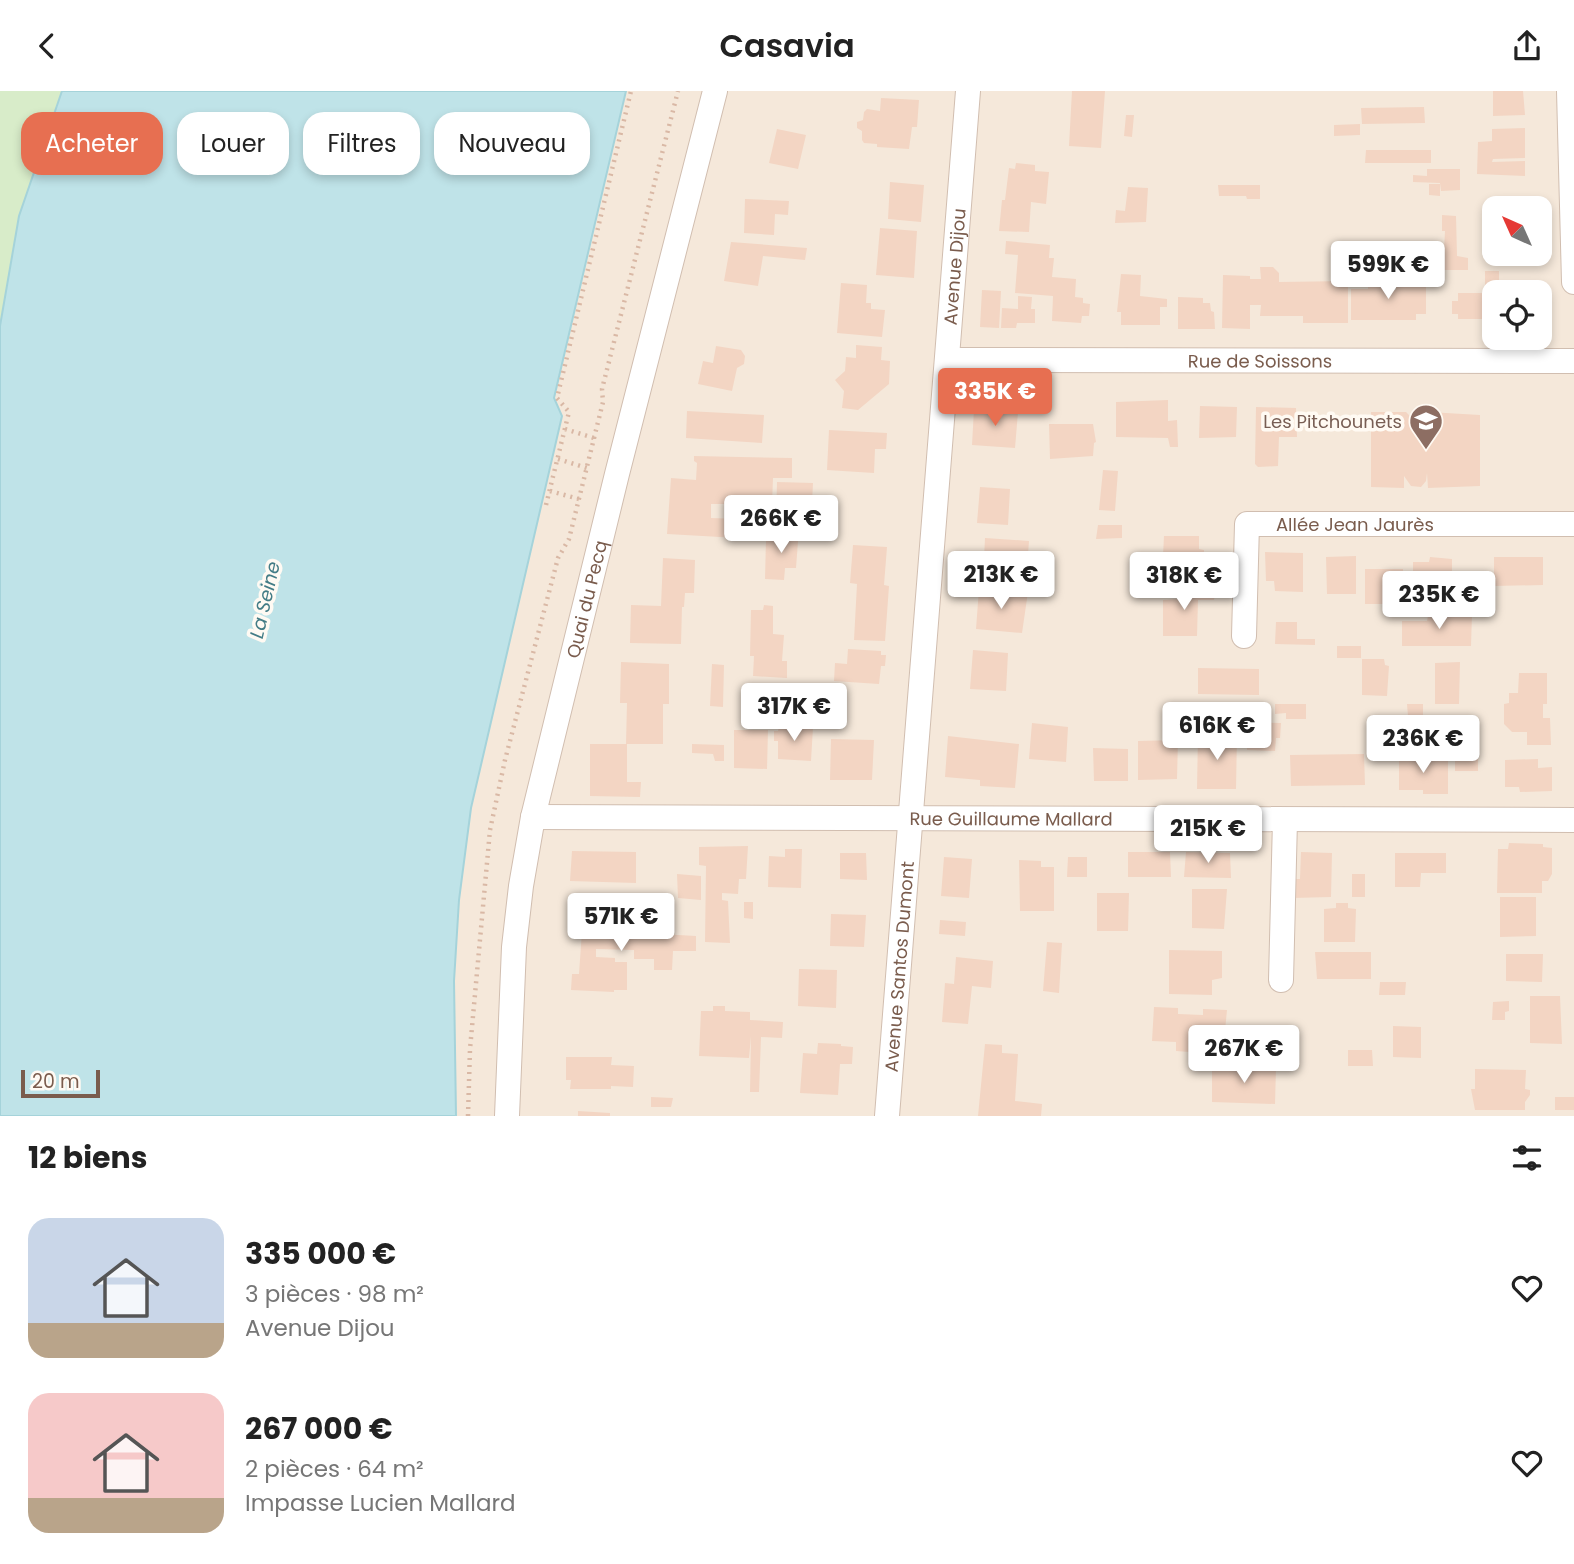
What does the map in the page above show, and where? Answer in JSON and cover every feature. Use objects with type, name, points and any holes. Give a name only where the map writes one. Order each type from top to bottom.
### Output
[{"type":"street","name":"Quai du Pecq","points":[[507,1116],[514,947],[533,817],[610,501],[715,91]]},
{"type":"street","name":"Avenue Dijou","points":[[911,818],[968,91]]},
{"type":"street","points":[[1569,91],[1574,282]]},
{"type":"street","name":"Rue de Soissons","points":[[947,360],[1574,361]]},
{"type":"street","name":"Allée Jean Jaurès","points":[[1244,636],[1247,524],[1574,523]]},
{"type":"street","name":"Rue Guillaume Mallard","points":[[533,817],[1574,820]]},
{"type":"street","name":"Avenue Santos Dumont","points":[[887,1116],[911,818]]},
{"type":"street","points":[[1281,980],[1285,820]]},
{"type":"path","points":[[547,505],[569,412],[557,398],[631,91]]},
{"type":"path","points":[[468,1116],[470,1049],[490,830],[505,760],[558,558],[569,539],[603,402],[602,389],[678,91]]},
{"type":"path","points":[[565,429],[594,438]]},
{"type":"path","points":[[558,459],[587,468]]},
{"type":"path","points":[[550,491],[579,499]]},
{"type":"shaded area","points":[[626,91],[1574,91],[1574,1116],[456,1116],[454,981],[459,900],[471,808],[562,417],[554,398]]},
{"type":"green space","points":[[0,91],[62,91],[55,112],[21,112],[21,175],[33,175],[19,216],[0,326]]},
{"type":"water","name":"La Seine","points":[[62,91],[626,91],[554,398],[562,416],[471,808],[459,900],[454,981],[456,1116],[0,1116],[0,326],[19,216],[33,175],[163,175],[163,112],[55,112]]},
{"type":"building","points":[[1072,91],[1105,91],[1101,148],[1069,146]]},
{"type":"building","points":[[1493,91],[1523,91],[1525,115],[1493,116]]},
{"type":"building","points":[[881,98],[919,100],[917,127],[912,127],[909,149],[877,147],[877,144],[864,143],[862,140],[862,131],[857,128],[857,122],[863,120],[867,109],[880,111]]},
{"type":"building","points":[[1424,107],[1425,123],[1362,124],[1361,108]]},
{"type":"building","points":[[1126,115],[1134,115],[1132,137],[1124,136]]},
{"type":"building","points":[[1360,124],[1360,135],[1334,136],[1334,125]]},
{"type":"building","points":[[1525,128],[1525,158],[1493,159],[1492,162],[1525,161],[1525,176],[1477,174],[1478,142],[1492,141],[1492,129]]},
{"type":"building","points":[[777,129],[806,135],[798,169],[769,163]]},
{"type":"building","points":[[1366,150],[1431,150],[1431,163],[1365,163]]},
{"type":"building","points":[[1016,163],[1035,165],[1035,171],[1049,172],[1046,204],[1031,202],[1029,232],[999,231],[1009,168],[1015,169]]},
{"type":"building","points":[[1427,169],[1460,169],[1460,190],[1441,191],[1440,183],[1413,182],[1413,175],[1427,176]]},
{"type":"building","points":[[890,182],[924,185],[921,222],[888,219]]},
{"type":"building","points":[[1429,184],[1440,184],[1440,196],[1429,195]]},
{"type":"building","points":[[1218,185],[1260,185],[1260,199],[1219,196]]},
{"type":"building","points":[[1128,187],[1148,188],[1146,222],[1115,223],[1116,210],[1125,211]]},
{"type":"building","points":[[745,199],[789,201],[788,215],[775,214],[774,235],[744,233]]},
{"type":"building","points":[[1442,215],[1456,216],[1457,256],[1468,258],[1468,270],[1443,270],[1445,231],[1442,231]]},
{"type":"building","points":[[880,228],[917,231],[914,278],[876,275]]},
{"type":"building","points":[[1006,241],[1050,245],[1049,258],[1054,258],[1052,277],[1076,279],[1075,297],[1083,298],[1083,303],[1090,304],[1089,316],[1082,316],[1081,323],[1052,321],[1053,296],[1015,293],[1018,255],[1005,254]]},
{"type":"building","points":[[731,242],[807,248],[805,260],[763,256],[758,286],[724,281]]},
{"type":"building","points":[[1260,267],[1273,267],[1279,273],[1279,282],[1348,281],[1348,323],[1303,323],[1303,316],[1260,316],[1261,305],[1250,305],[1250,329],[1222,328],[1223,275],[1261,279]]},
{"type":"building","points":[[1485,271],[1499,271],[1499,280],[1485,280]]},
{"type":"building","points":[[1121,274],[1141,275],[1140,296],[1167,299],[1167,307],[1160,307],[1160,325],[1121,325],[1121,312],[1117,312]]},
{"type":"building","points":[[1368,275],[1388,275],[1389,290],[1396,290],[1396,285],[1426,284],[1426,314],[1416,314],[1416,320],[1351,320],[1351,289],[1368,289]]},
{"type":"building","points":[[841,283],[867,285],[866,303],[871,303],[871,309],[885,310],[882,337],[837,333]]},
{"type":"building","points":[[982,290],[1001,291],[999,328],[980,327]]},
{"type":"building","points":[[1458,293],[1482,293],[1482,319],[1458,319],[1458,314],[1452,314],[1452,301],[1458,301]]},
{"type":"building","points":[[1018,296],[1032,297],[1031,309],[1035,309],[1035,323],[1017,323],[1016,328],[1001,328],[1002,308],[1018,309]]},
{"type":"building","points":[[1178,297],[1203,298],[1203,303],[1210,303],[1211,311],[1214,312],[1215,329],[1178,329]]},
{"type":"building","points":[[856,345],[882,347],[881,360],[890,361],[889,384],[858,410],[842,408],[844,391],[835,380],[845,371],[846,357],[856,358]]},
{"type":"building","points":[[716,346],[741,350],[745,356],[744,364],[737,368],[732,391],[698,384],[703,361],[713,363]]},
{"type":"building","points":[[1168,400],[1168,421],[1177,420],[1178,447],[1170,447],[1168,438],[1116,437],[1116,402]]},
{"type":"building","points":[[1200,406],[1237,407],[1236,437],[1199,438]]},
{"type":"building","points":[[1256,407],[1296,408],[1297,437],[1279,437],[1278,466],[1258,467],[1255,464]]},
{"type":"building","points":[[974,409],[1018,412],[1015,448],[972,445]]},
{"type":"building","points":[[687,411],[764,415],[762,443],[686,438]]},
{"type":"building","name":"Les Pitchounets","points":[[1371,412],[1406,412],[1411,417],[1424,417],[1429,412],[1480,415],[1480,486],[1428,488],[1427,473],[1426,481],[1421,487],[1411,486],[1404,476],[1404,488],[1371,487]]},
{"type":"building","points":[[1049,424],[1093,424],[1096,442],[1093,456],[1050,459]]},
{"type":"building","points":[[829,430],[887,433],[886,449],[875,449],[874,473],[827,470]]},
{"type":"building","points":[[694,456],[792,458],[792,478],[773,478],[772,504],[711,504],[711,518],[740,519],[738,538],[667,534],[671,478],[696,480],[697,463]]},
{"type":"building","points":[[1103,470],[1118,471],[1115,511],[1099,510]]},
{"type":"building","points":[[777,482],[813,483],[811,523],[776,522]]},
{"type":"building","points":[[980,487],[1010,489],[1008,525],[977,523]]},
{"type":"building","points":[[752,509],[768,509],[766,539],[750,537]]},
{"type":"building","points":[[1098,525],[1122,525],[1122,538],[1096,539]]},
{"type":"building","points":[[789,527],[799,528],[796,568],[785,568],[784,580],[765,579],[766,539],[788,540]]},
{"type":"building","points":[[1164,536],[1199,536],[1199,549],[1204,550],[1204,560],[1199,560],[1197,575],[1181,575],[1181,589],[1157,589],[1157,576],[1162,575]]},
{"type":"building","points":[[985,538],[1029,541],[1026,581],[983,579]]},
{"type":"building","points":[[853,545],[887,547],[884,585],[889,586],[885,641],[854,640],[857,584],[850,583]]},
{"type":"building","points":[[1265,552],[1303,553],[1303,592],[1275,591],[1274,581],[1266,581]]},
{"type":"building","points":[[1356,556],[1356,594],[1327,594],[1326,557]]},
{"type":"building","points":[[1430,557],[1452,559],[1452,590],[1413,591],[1413,562],[1429,562]]},
{"type":"building","points":[[1494,557],[1543,557],[1543,585],[1494,586]]},
{"type":"building","points":[[663,558],[695,560],[694,593],[685,593],[682,607],[681,644],[630,643],[631,605],[661,606]]},
{"type":"building","points":[[1365,569],[1403,569],[1403,604],[1365,604]]},
{"type":"building","points":[[979,589],[1028,592],[1022,633],[976,629]]},
{"type":"building","points":[[1180,589],[1216,589],[1214,600],[1198,600],[1197,636],[1163,636],[1163,600],[1179,599]]},
{"type":"building","points":[[764,605],[773,606],[773,634],[784,635],[782,661],[787,661],[787,678],[753,676],[754,656],[750,656],[751,610],[763,610]]},
{"type":"building","points":[[1434,613],[1472,614],[1471,646],[1402,646],[1402,621],[1427,621],[1428,616],[1433,616]]},
{"type":"building","points":[[1276,622],[1297,622],[1297,639],[1315,639],[1315,645],[1275,644]]},
{"type":"building","points":[[1337,646],[1361,646],[1361,658],[1337,658]]},
{"type":"building","points":[[848,649],[881,651],[881,655],[886,655],[885,666],[881,666],[879,684],[834,681],[835,663],[847,664]]},
{"type":"building","points":[[973,650],[1008,653],[1006,691],[970,689]]},
{"type":"building","points":[[1362,659],[1384,659],[1385,665],[1389,666],[1387,696],[1362,695]]},
{"type":"building","points":[[621,662],[669,664],[669,704],[663,704],[663,744],[627,744],[627,782],[641,782],[640,797],[590,796],[590,744],[626,744],[627,703],[620,703]]},
{"type":"building","points":[[1460,662],[1459,704],[1435,704],[1435,663]]},
{"type":"building","points":[[712,664],[724,665],[723,707],[710,706]]},
{"type":"building","points":[[1198,668],[1259,669],[1259,695],[1198,694]]},
{"type":"building","points":[[1519,673],[1547,673],[1547,704],[1543,704],[1543,718],[1550,718],[1551,745],[1527,745],[1527,732],[1512,732],[1504,724],[1504,704],[1509,703],[1509,693],[1518,693]]},
{"type":"building","points":[[1275,704],[1306,704],[1306,719],[1286,719],[1286,713],[1275,714]]},
{"type":"building","points":[[1407,704],[1423,704],[1423,715],[1408,716]]},
{"type":"building","points":[[1247,722],[1281,723],[1280,738],[1276,738],[1275,751],[1247,750]]},
{"type":"building","points":[[1032,723],[1068,727],[1066,762],[1029,759]]},
{"type":"building","points":[[779,726],[813,727],[811,761],[778,759],[778,741],[774,741],[774,731],[778,731]]},
{"type":"building","points":[[734,730],[768,730],[767,769],[734,768]]},
{"type":"building","points":[[1198,734],[1237,735],[1236,789],[1197,789]]},
{"type":"building","points":[[948,736],[1019,744],[1015,788],[980,786],[980,780],[945,777]]},
{"type":"building","points":[[831,739],[874,740],[872,780],[830,780]]},
{"type":"building","points":[[1178,740],[1177,779],[1138,780],[1138,741]]},
{"type":"building","points":[[692,744],[724,745],[724,761],[715,761],[713,754],[692,753]]},
{"type":"building","points":[[1093,748],[1128,749],[1128,781],[1094,781]]},
{"type":"building","points":[[1364,754],[1365,785],[1291,786],[1290,755]]},
{"type":"building","points":[[1399,755],[1424,755],[1423,760],[1448,761],[1448,794],[1399,790]]},
{"type":"building","points":[[1455,759],[1478,759],[1478,771],[1455,771]]},
{"type":"building","points":[[1538,759],[1538,768],[1552,767],[1552,791],[1520,792],[1519,787],[1505,787],[1505,760]]},
{"type":"building","points":[[1509,843],[1543,844],[1543,847],[1552,848],[1552,874],[1548,881],[1542,881],[1542,893],[1497,893],[1498,849],[1508,849]]},
{"type":"building","points":[[748,846],[746,879],[739,879],[738,894],[722,893],[722,900],[728,901],[730,943],[705,942],[706,866],[699,865],[699,847]]},
{"type":"building","points":[[785,849],[802,849],[801,888],[768,887],[769,856],[785,857]]},
{"type":"building","points":[[572,851],[636,852],[636,883],[570,881]]},
{"type":"building","points":[[1128,852],[1170,852],[1171,877],[1128,877]]},
{"type":"building","points":[[1186,852],[1230,853],[1231,878],[1184,877]]},
{"type":"building","points":[[1301,852],[1332,853],[1331,897],[1292,898],[1293,879],[1300,879]]},
{"type":"building","points":[[840,853],[866,853],[867,880],[840,879]]},
{"type":"building","points":[[1395,853],[1446,853],[1446,873],[1421,873],[1420,887],[1395,887]]},
{"type":"building","points":[[944,857],[972,859],[969,898],[941,896]]},
{"type":"building","points":[[1068,857],[1087,857],[1087,877],[1067,877]]},
{"type":"building","points":[[1019,860],[1041,861],[1041,867],[1054,867],[1054,911],[1020,911]]},
{"type":"building","points":[[677,874],[701,876],[701,900],[678,898]]},
{"type":"building","points":[[1352,874],[1365,874],[1365,897],[1352,897]]},
{"type":"building","points":[[1192,889],[1227,889],[1224,929],[1192,928]]},
{"type":"building","points":[[1097,893],[1129,893],[1128,931],[1097,931]]},
{"type":"building","points":[[1500,897],[1536,897],[1536,936],[1500,937]]},
{"type":"building","points":[[744,902],[753,902],[753,919],[744,918]]},
{"type":"building","points":[[1336,903],[1348,903],[1348,908],[1356,909],[1355,942],[1324,942],[1324,909],[1336,908]]},
{"type":"building","points":[[831,914],[866,915],[864,947],[830,946]]},
{"type":"building","points":[[583,917],[628,918],[627,937],[643,937],[643,933],[696,936],[696,951],[673,951],[672,970],[654,970],[654,959],[634,959],[634,950],[596,949],[596,957],[627,962],[627,990],[571,990],[572,974],[579,974]]},
{"type":"building","points":[[940,920],[966,922],[965,936],[939,934]]},
{"type":"building","points":[[1047,942],[1062,943],[1059,993],[1043,991]]},
{"type":"building","points":[[1169,950],[1222,951],[1222,978],[1212,980],[1212,995],[1169,994]]},
{"type":"building","points":[[1315,952],[1371,952],[1371,979],[1317,979]]},
{"type":"building","points":[[1506,954],[1543,954],[1542,982],[1506,981]]},
{"type":"building","points":[[956,957],[993,961],[991,988],[972,986],[968,1024],[942,1022],[945,983],[954,984]]},
{"type":"building","points":[[799,969],[837,970],[836,1008],[798,1006]]},
{"type":"building","points":[[1380,982],[1406,982],[1405,995],[1379,995]]},
{"type":"building","points":[[1530,996],[1560,996],[1562,1044],[1530,1043]]},
{"type":"building","points":[[1509,1001],[1505,1020],[1492,1020],[1493,1002]]},
{"type":"building","points":[[713,1006],[725,1006],[725,1011],[750,1012],[750,1020],[783,1022],[782,1038],[761,1037],[759,1092],[750,1092],[751,1036],[749,1058],[699,1056],[701,1011],[713,1011]]},
{"type":"building","points":[[1154,1007],[1178,1008],[1178,1014],[1203,1015],[1203,1009],[1227,1010],[1225,1063],[1202,1062],[1203,1053],[1176,1051],[1176,1042],[1152,1041]]},
{"type":"building","points":[[1393,1026],[1421,1027],[1421,1058],[1393,1057]]},
{"type":"building","points":[[818,1043],[853,1047],[852,1064],[840,1064],[838,1095],[800,1093],[803,1053],[817,1054]]},
{"type":"building","points":[[985,1044],[1002,1045],[1002,1053],[1018,1054],[1015,1101],[1042,1104],[1041,1116],[978,1116]]},
{"type":"building","points":[[1348,1050],[1372,1050],[1373,1066],[1348,1066]]},
{"type":"building","points":[[566,1057],[612,1057],[611,1065],[634,1066],[633,1087],[570,1089],[571,1080],[566,1080]]},
{"type":"building","points":[[1212,1066],[1276,1068],[1275,1104],[1212,1102]]},
{"type":"building","points":[[1475,1069],[1526,1070],[1525,1089],[1530,1090],[1530,1095],[1525,1102],[1525,1110],[1475,1110],[1471,1089],[1475,1089]]},
{"type":"building","points":[[651,1097],[673,1098],[671,1107],[651,1107]]},
{"type":"building","points":[[1555,1097],[1574,1097],[1574,1110],[1555,1110]]},
{"type":"building","points":[[578,1111],[610,1113],[610,1116],[578,1116]]},
{"type":"place","name":"Les Pitchounets","points":[[1426,451]]}]
